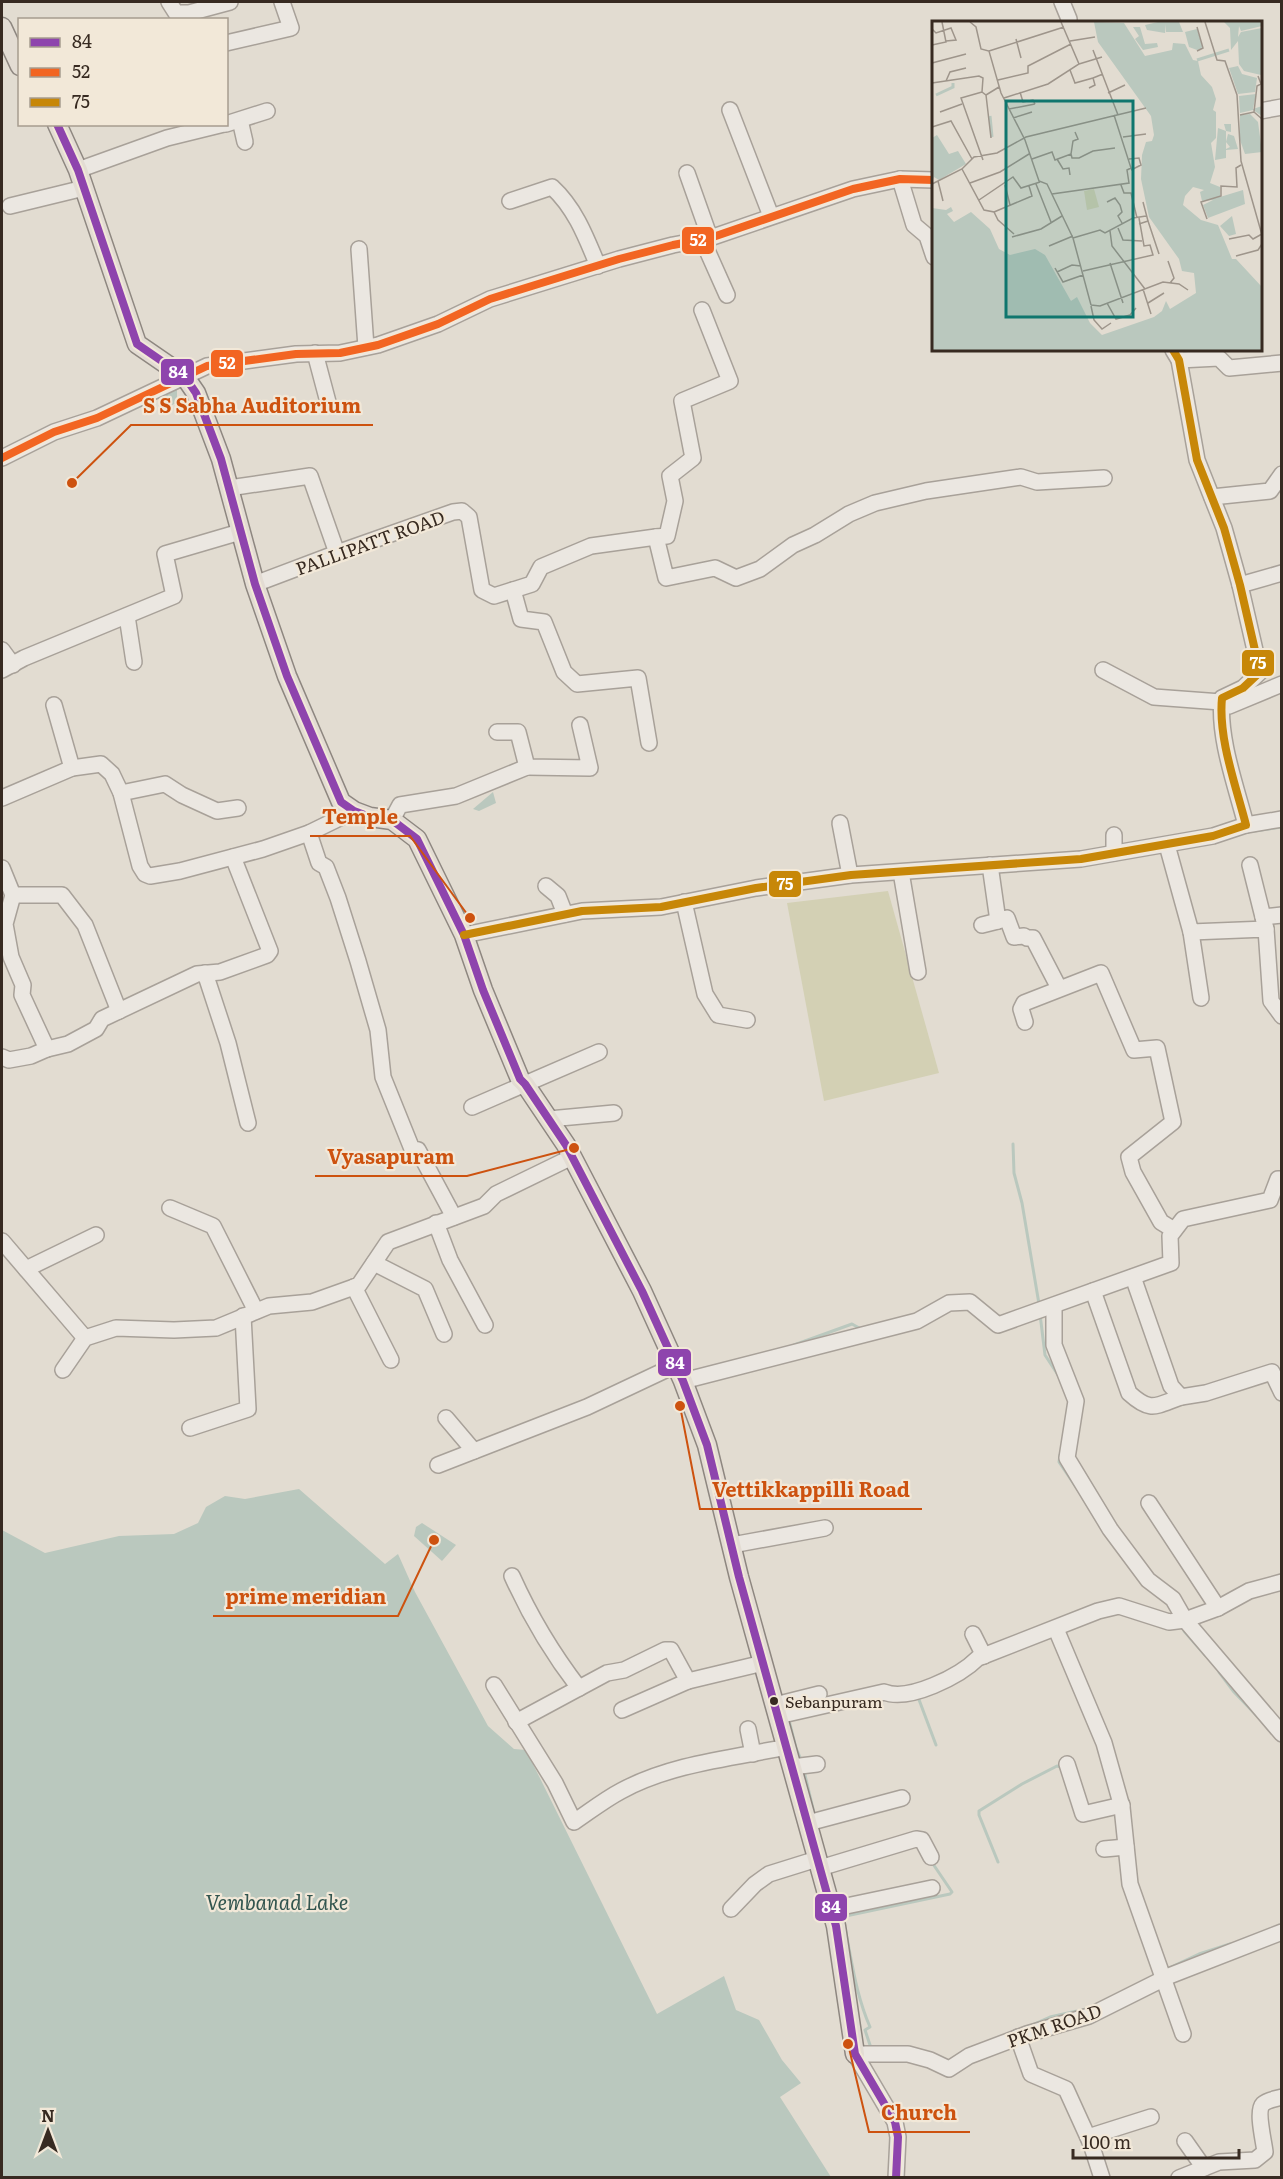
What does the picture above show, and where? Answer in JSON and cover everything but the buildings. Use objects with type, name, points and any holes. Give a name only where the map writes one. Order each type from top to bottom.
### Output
[{"type":"main road","points":[[2,27],[18,62]]},
{"type":"main road","points":[[58,126],[78,170],[137,344],[185,377],[196,393],[221,459],[255,585],[287,676],[341,802],[354,811],[370,817],[392,820],[417,839],[464,935],[483,990],[520,1079],[549,1119],[572,1157],[642,1291],[680,1373],[707,1445],[763,1664],[832,1909],[855,2054]]},
{"type":"street","points":[[169,2],[176,13],[189,13],[230,2]]},
{"type":"street","points":[[228,43],[291,28],[282,2]]},
{"type":"street","points":[[1062,2],[1068,21]]},
{"type":"street","points":[[1262,111],[1281,107]]},
{"type":"street","points":[[730,110],[771,216]]},
{"type":"street","points":[[245,142],[230,123],[267,111]]},
{"type":"street","points":[[78,170],[167,138],[217,126]]},
{"type":"street","points":[[687,173],[706,239],[727,295]]},
{"type":"street","points":[[900,179],[914,225],[927,236],[932,254]]},
{"type":"street","points":[[2,458],[54,432],[97,418],[207,366],[244,359],[340,353],[366,347],[438,324],[490,299],[673,244],[706,239],[854,189],[900,179],[932,180]]},
{"type":"street","points":[[510,201],[552,187],[563,197],[578,218],[598,266]]},
{"type":"street","points":[[10,206],[84,188]]},
{"type":"street","points":[[359,249],[366,347]]},
{"type":"street","points":[[702,310],[730,381],[682,401],[693,458],[670,476],[675,501],[667,536],[656,537],[666,578],[715,568],[736,578],[760,569],[793,545],[815,536],[849,514],[875,503],[926,491],[1021,477],[1037,482],[1104,478]]},
{"type":"street","points":[[315,353],[328,402]]},
{"type":"street","points":[[1246,825],[1224,734],[1221,706],[1222,698],[1243,688],[1260,672],[1240,585],[1212,497],[1197,460],[1176,355],[1219,358],[1229,368],[1281,363]]},
{"type":"street","points":[[1212,497],[1270,491],[1281,474]]},
{"type":"street","points":[[229,488],[310,476],[337,552]]},
{"type":"street","name":"PALLIPATT ROAD","points":[[255,585],[337,552],[453,512],[462,511],[469,517],[482,590],[494,596],[532,584],[541,567],[591,546],[656,537]]},
{"type":"street","points":[[2,650],[7,668],[174,596],[165,554],[240,532]]},
{"type":"street","points":[[1240,585],[1281,573]]},
{"type":"street","points":[[513,590],[521,619],[544,622],[564,672],[577,684],[638,678],[649,743]]},
{"type":"street","points":[[127,616],[134,662]]},
{"type":"street","points":[[1102,670],[1154,697],[1221,706],[1281,684]]},
{"type":"street","points":[[54,705],[72,768]]},
{"type":"street","points":[[392,820],[400,805],[456,796],[527,767],[590,768],[580,725]]},
{"type":"street","points":[[497,732],[518,732],[527,767]]},
{"type":"street","points":[[2,798],[72,768],[101,764],[112,774],[121,793],[140,866],[145,874],[155,875],[233,857],[309,833],[354,811]]},
{"type":"street","points":[[121,793],[165,784],[182,795],[218,811],[238,808]]},
{"type":"street","points":[[464,935],[582,911],[661,907],[756,888],[850,875],[1081,859],[1213,836],[1246,825],[1281,819]]},
{"type":"street","points":[[840,823],[850,875]]},
{"type":"street","points":[[309,833],[319,863],[326,867],[338,898],[358,961],[378,1030],[383,1077],[412,1149],[418,1150],[454,1217]]},
{"type":"street","points":[[1114,835],[1114,853]]},
{"type":"street","points":[[1167,845],[1191,932],[1201,998]]},
{"type":"street","points":[[2,1057],[9,1060],[31,1056],[68,1044],[96,1029],[102,1019],[197,974],[220,972],[267,955],[270,951],[233,857]]},
{"type":"street","points":[[1250,865],[1264,923],[1271,1000],[1281,1016]]},
{"type":"street","points":[[990,866],[998,921]]},
{"type":"street","points":[[2,868],[13,895],[5,924],[11,957],[23,985],[22,995],[47,1049]]},
{"type":"street","points":[[901,872],[918,972]]},
{"type":"street","points":[[546,886],[558,896],[565,914]]},
{"type":"street","points":[[13,895],[62,895],[85,925],[119,1011]]},
{"type":"street","points":[[684,902],[705,994],[717,1015],[747,1020]]},
{"type":"street","points":[[1191,932],[1264,923],[1281,915]]},
{"type":"street","points":[[982,925],[1007,918],[1014,937],[1034,938],[1059,988]]},
{"type":"street","points":[[205,973],[228,1043],[248,1123]]},
{"type":"street","points":[[1025,1022],[1021,1009],[1024,1003],[1101,973],[1134,1050],[1157,1048],[1173,1122],[1129,1157],[1133,1172],[1161,1222],[1174,1230]]},
{"type":"street","points":[[472,1107],[598,1052]]},
{"type":"street","points":[[549,1119],[614,1113]]},
{"type":"street","points":[[63,1370],[85,1338],[116,1328],[174,1330],[216,1328],[269,1306],[312,1302],[359,1285],[388,1242],[484,1206],[496,1194],[572,1157]]},
{"type":"street","points":[[438,1465],[562,1417],[637,1384],[917,1321],[949,1303],[970,1302],[998,1326],[1172,1263],[1170,1236],[1183,1219],[1270,1200],[1278,1179],[1281,1179]]},
{"type":"street","points":[[170,1208],[213,1226],[250,1313],[248,1409],[190,1428]]},
{"type":"street","points":[[436,1223],[450,1260],[485,1325]]},
{"type":"street","points":[[26,1269],[96,1235]]},
{"type":"street","points":[[2,1241],[8,1260],[26,1269],[85,1338]]},
{"type":"street","points":[[374,1263],[425,1289],[444,1334]]},
{"type":"street","points":[[1133,1277],[1171,1386],[1181,1397]]},
{"type":"street","points":[[354,1287],[391,1360]]},
{"type":"street","points":[[1093,1291],[1129,1393],[1141,1404],[1152,1407],[1272,1372],[1281,1393]]},
{"type":"street","points":[[1054,1306],[1054,1345],[1077,1401],[1067,1458],[1110,1529],[1148,1580],[1173,1599],[1177,1621],[1281,1734]]},
{"type":"street","points":[[446,1418],[474,1451]]},
{"type":"street","points":[[1149,1503],[1218,1608]]},
{"type":"street","points":[[732,1545],[825,1528]]},
{"type":"street","points":[[512,1576],[528,1611],[579,1688]]},
{"type":"street","points":[[776,1711],[884,1692],[892,1696],[917,1691],[966,1670],[978,1658],[1098,1611],[1119,1606],[1177,1621],[1218,1608],[1249,1591],[1281,1582]]},
{"type":"street","points":[[1056,1629],[1104,1743],[1122,1805],[1130,1884],[1152,1951],[1184,2034]]},
{"type":"street","points":[[973,1634],[984,1656]]},
{"type":"street","points":[[516,1722],[607,1673],[624,1670],[665,1650],[671,1650],[688,1681]]},
{"type":"street","points":[[622,1710],[688,1681],[763,1664]]},
{"type":"street","points":[[494,1685],[555,1783],[574,1822],[621,1791],[652,1778],[683,1768],[787,1747]]},
{"type":"street","points":[[776,1711],[819,1694]]},
{"type":"street","points":[[748,1728],[753,1754]]},
{"type":"street","points":[[792,1767],[817,1764]]},
{"type":"street","points":[[1067,1764],[1083,1814],[1122,1805]]},
{"type":"street","points":[[807,1823],[902,1798]]},
{"type":"street","points":[[731,1909],[755,1884],[769,1874],[916,1839],[922,1840],[931,1857]]},
{"type":"street","points":[[1104,1850],[1126,1846]]},
{"type":"street","points":[[832,1909],[932,1888]]},
{"type":"street","name":"PKM ROAD","points":[[855,2054],[908,2054],[930,2060],[949,2069],[969,2056],[1018,2037],[1089,2016],[1134,1992],[1251,1942],[1281,1932]]},
{"type":"street","points":[[1018,2037],[1031,2074],[1066,2089],[1088,2137],[1102,2178]]},
{"type":"street","points":[[855,2054],[895,2122],[898,2137],[896,2178]]},
{"type":"street","points":[[1179,2178],[1219,2162],[1255,2160],[1265,2152],[1260,2117],[1261,2107],[1264,2103],[1281,2097]]},
{"type":"street","points":[[1088,2137],[1151,2117]]},
{"type":"street","points":[[1185,2141],[1204,2168]]},
{"type":"shaded area","points":[[888,891],[939,1073],[824,1101],[787,903]]},
{"type":"water","points":[[166,388],[177,389],[177,403],[169,406],[164,397]]},
{"type":"water","points":[[493,792],[496,803],[479,811],[473,809]]},
{"type":"water","name":"Vembanad Lake","points":[[299,1489],[385,1564],[398,1554],[415,1592],[488,1726],[514,1749],[526,1750],[657,2014],[724,1976],[736,2010],[759,2020],[782,2060],[801,2083],[780,2097],[831,2177],[2,2177],[2,1530],[45,1553],[119,1536],[174,1534],[198,1523],[206,1507],[225,1496],[245,1499]]},
{"type":"water","points":[[422,1523],[456,1545],[442,1561],[414,1536],[416,1527]]},
{"type":"waterway","points":[[1254,831],[1282,827]]},
{"type":"waterway","points":[[1013,1144],[1014,1173],[1022,1203],[1039,1304]]},
{"type":"waterway","points":[[1040,1314],[1045,1355],[1058,1375]]},
{"type":"waterway","points":[[794,1345],[852,1324],[861,1329]]},
{"type":"waterway","points":[[1060,1455],[1059,1462],[1080,1493]]},
{"type":"waterway","points":[[1184,1631],[1205,1655]]},
{"type":"waterway","points":[[1219,1672],[1258,1717]]},
{"type":"waterway","points":[[918,1697],[936,1745]]},
{"type":"waterway","points":[[789,1720],[802,1762]]},
{"type":"waterway","points":[[998,1862],[979,1811],[1022,1784],[1057,1766],[1061,1767]]},
{"type":"waterway","points":[[804,1771],[815,1817]]},
{"type":"waterway","points":[[841,1917],[950,1894],[952,1892],[931,1861]]},
{"type":"waterway","points":[[845,1928],[858,1991],[870,2027],[865,2030],[871,2048]]},
{"type":"waterway","points":[[1167,1969],[1199,1954],[1230,1944]]},
{"type":"waterway","points":[[1032,2025],[1050,2017],[1086,2009]]},
{"type":"transit line","name":"84","points":[[58,126],[78,170],[137,344],[185,377],[196,393],[221,459],[255,584],[287,676],[341,802],[354,811],[370,817],[392,820],[417,839],[464,935],[483,990],[520,1079],[566,1145],[642,1291],[683,1381],[707,1445],[739,1577],[836,1926],[855,2054],[895,2122],[898,2137],[896,2178]]},
{"type":"transit line","name":"52","points":[[2,458],[54,432],[97,418],[207,366],[296,354],[340,353],[378,345],[438,324],[490,299],[619,259],[710,238],[853,189],[900,179],[932,180]]},
{"type":"transit line","name":"75","points":[[464,935],[582,911],[661,907],[756,888],[851,875],[1081,859],[1213,836],[1246,825],[1225,745],[1221,713],[1222,698],[1243,688],[1260,672],[1224,528],[1197,460],[1179,360],[1174,351]]},
{"type":"place","name":"S S Sabha Auditorium","points":[[72,483]]},
{"type":"place","name":"Temple","points":[[470,918]]},
{"type":"place","name":"Vyasapuram","points":[[574,1148]]},
{"type":"place","name":"Vettikkappilli Road","points":[[680,1406]]},
{"type":"place","name":"prime meridian","points":[[434,1540]]},
{"type":"place","name":"Sebanpuram","points":[[774,1701]]},
{"type":"place","name":"Church","points":[[848,2044]]}]
